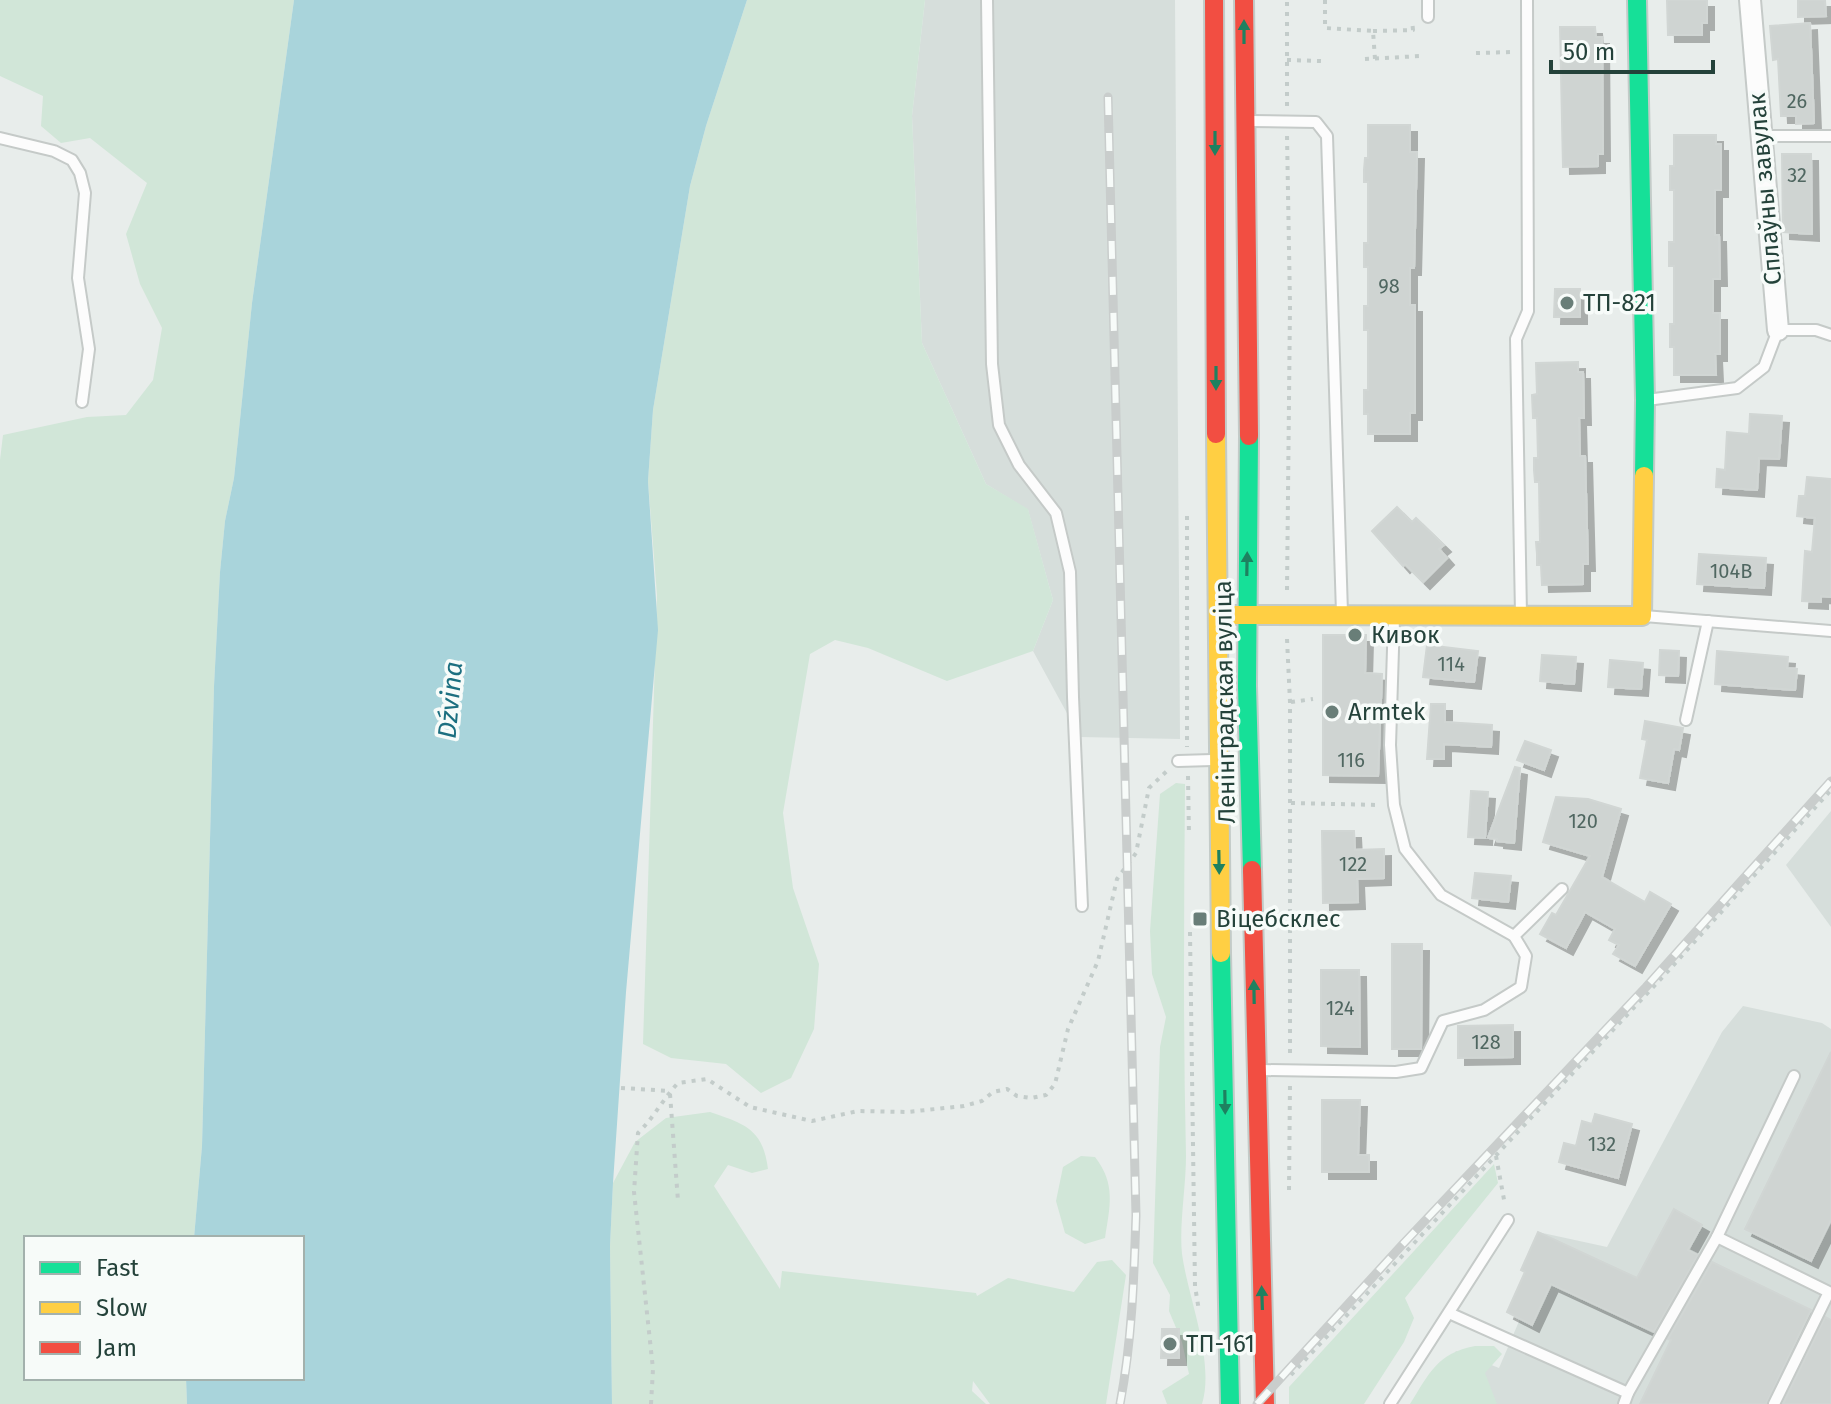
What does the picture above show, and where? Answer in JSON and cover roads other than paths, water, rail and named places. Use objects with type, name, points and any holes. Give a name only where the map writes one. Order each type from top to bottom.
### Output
[{"type":"main road","name":"Ленінградская вуліца","points":[[1214,0],[1218,760],[1230,1404]]},
{"type":"main road","name":"Ленінградская вуліца","points":[[1244,0],[1248,301],[1247,615],[1265,1404]]},
{"type":"main road","points":[[1217,616],[1642,616],[1645,400],[1637,0]]},
{"type":"street","name":"Сплаўны завулак","points":[[1750,0],[1778,330]]},
{"type":"street","points":[[1214,65],[1244,65]]},
{"type":"street","points":[[1216,300],[1248,301]]},
{"type":"lane","points":[[987,0],[992,364],[999,425],[1019,465],[1056,513],[1070,572],[1082,906]]},
{"type":"lane","points":[[1428,0],[1428,17]]},
{"type":"lane","points":[[1521,616],[1516,339],[1528,311],[1527,0]]},
{"type":"lane","points":[[1245,121],[1316,122],[1327,136],[1342,615]]},
{"type":"lane","points":[[1760,136],[1831,136]]},
{"type":"lane","points":[[0,138],[54,151],[72,160],[80,173],[85,193],[78,278],[89,349],[82,402]]},
{"type":"lane","points":[[1645,400],[1737,388],[1764,367],[1778,330],[1816,330],[1831,335]]},
{"type":"lane","points":[[1256,1070],[1396,1072],[1421,1068],[1443,1021],[1484,1010],[1521,987],[1526,956],[1514,936],[1441,895],[1405,849],[1394,805],[1390,745],[1394,615]]},
{"type":"lane","points":[[1642,616],[1831,631]]},
{"type":"lane","points":[[1686,720],[1708,621]]},
{"type":"lane","points":[[1178,761],[1218,760]]},
{"type":"lane","points":[[1514,936],[1562,889]]},
{"type":"lane","points":[[1449,1313],[1626,1399],[1717,1237],[1794,1076]]},
{"type":"lane","points":[[1390,1404],[1508,1220]]},
{"type":"lane","points":[[1717,1237],[1830,1289],[1774,1404]]},
{"type":"water","name":"Dźvina","points":[[294,0],[747,0],[690,186],[653,410],[648,481],[658,630],[626,992],[613,1183],[610,1246],[612,1404],[187,1404],[186,1380],[304,1380],[304,1236],[194,1236],[202,1146],[214,686],[220,572],[225,521],[234,478],[252,303]]},
{"type":"railway","points":[[1108,97],[1136,1215],[1130,1333],[1120,1404]]},
{"type":"railway","points":[[1257,1404],[1402,1245],[1646,987],[1831,781]]},
{"type":"place","name":"ТП-821","points":[[1567,303]]},
{"type":"place","name":"Кивок","points":[[1355,635]]},
{"type":"place","name":"Armtek","points":[[1332,712]]},
{"type":"place","name":"Віцебсклес","points":[[1200,919]]},
{"type":"place","name":"ТП-161","points":[[1170,1344]]}]
